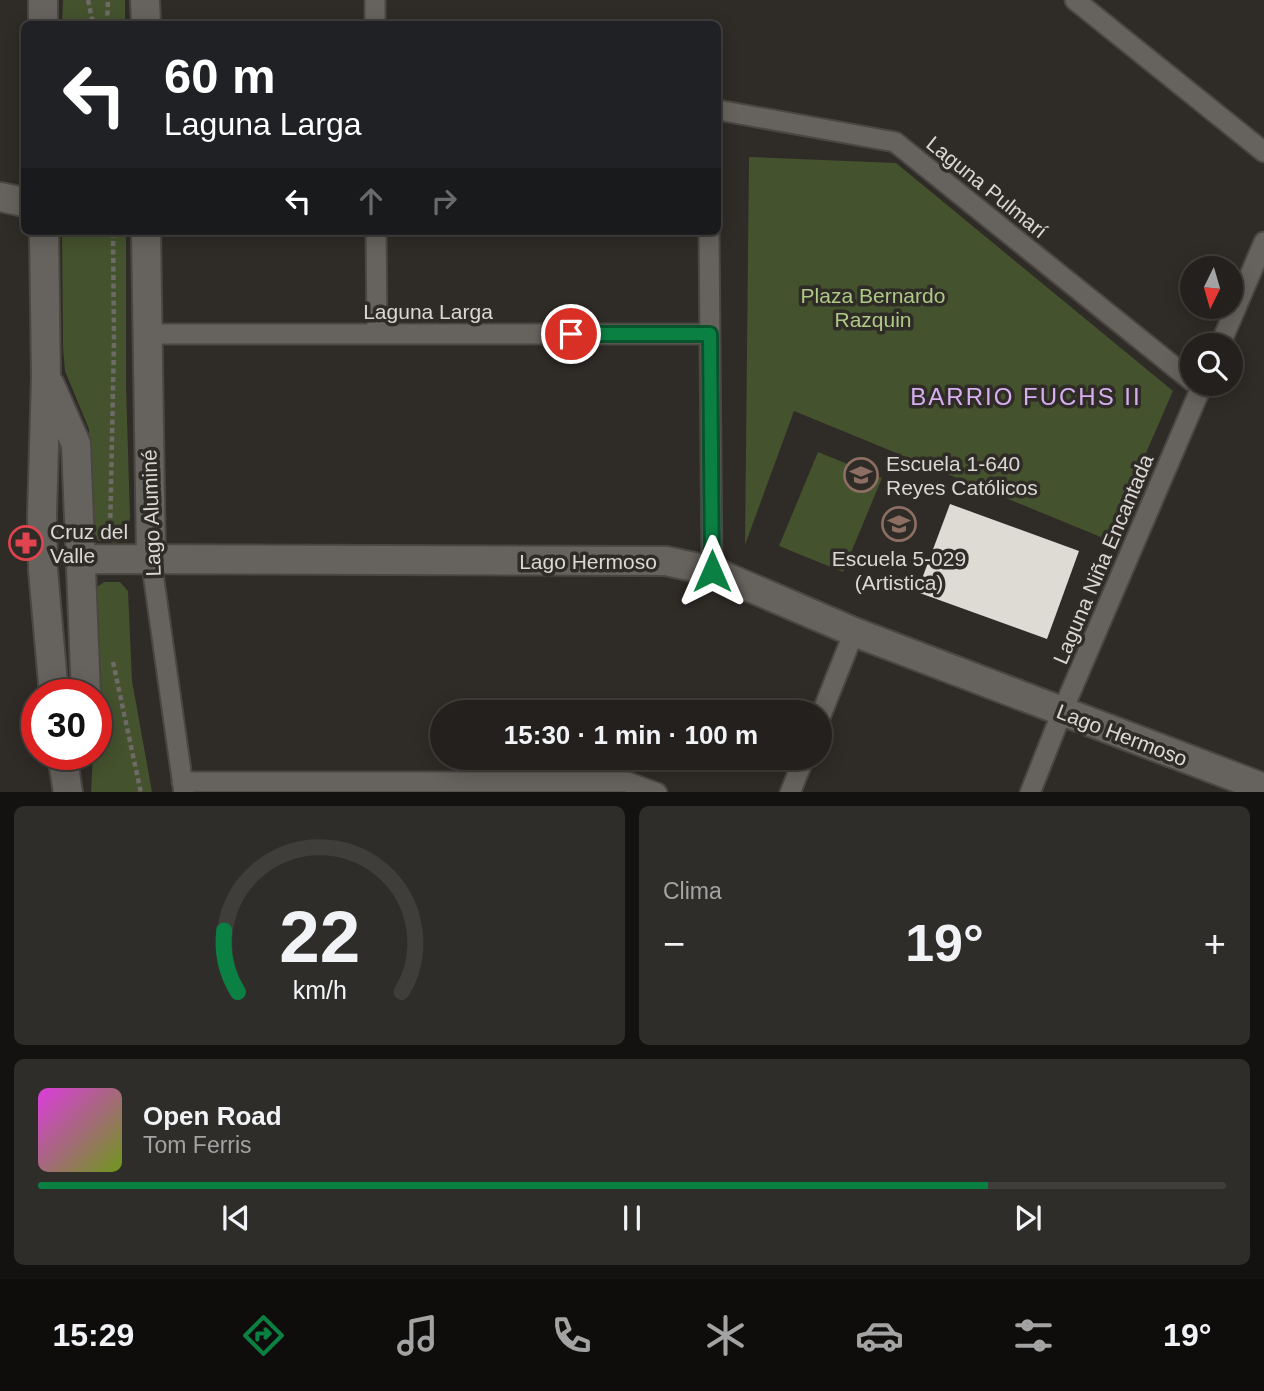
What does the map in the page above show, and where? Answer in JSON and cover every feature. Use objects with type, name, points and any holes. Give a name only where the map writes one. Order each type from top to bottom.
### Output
[{"type":"street","points":[[43,0],[43,21]]},
{"type":"street","points":[[145,0],[145,21]]},
{"type":"street","points":[[375,0],[375,21]]},
{"type":"street","points":[[1075,0],[1264,152]]},
{"type":"street","name":"Laguna Pulmarí","points":[[721,111],[895,142],[1180,370]]},
{"type":"street","points":[[0,197],[21,201]]},
{"type":"street","points":[[44,235],[46,378],[42,542],[46,625],[52,679]]},
{"type":"street","name":"Lago Aluminé","points":[[146,235],[150,559],[183,787]]},
{"type":"street","points":[[376,235],[377,334]]},
{"type":"street","points":[[709,235],[712,571]]},
{"type":"street","points":[[1225,333],[1264,242]]},
{"type":"street","name":"Laguna Larga","points":[[146,334],[710,334]]},
{"type":"street","points":[[46,378],[76,444],[85,679]]},
{"type":"street","name":"Laguna Niña Encantada","points":[[1030,792],[1192,396]]},
{"type":"street","name":"Lago Hermoso","points":[[80,559],[666,561],[712,571],[854,632],[1264,788]]},
{"type":"street","points":[[827,700],[854,632]]},
{"type":"street","points":[[64,770],[67,789]]},
{"type":"street","points":[[67,789],[72,770]]},
{"type":"street","points":[[790,792],[799,770]]},
{"type":"street","points":[[183,787],[626,782],[653,792]]},
{"type":"path","points":[[88,0],[94,21]]},
{"type":"path","points":[[107,21],[108,0]]},
{"type":"path","points":[[110,559],[113,235]]},
{"type":"path","points":[[112,650],[117,686],[141,792]]},
{"type":"green space","points":[[63,0],[125,0],[125,21],[62,21]]},
{"type":"green space","name":"Plaza Bernardo Razquin","points":[[749,157],[896,163],[1173,391],[1108,540],[794,411],[745,545]]},
{"type":"green space","points":[[62,235],[126,235],[126,386],[130,517],[127,535],[116,543],[99,541],[89,518],[89,429],[65,371]]},
{"type":"green space","points":[[818,452],[882,478],[843,572],[779,546]]},
{"type":"green space","points":[[104,582],[120,582],[128,591],[132,681],[152,792],[91,792],[92,770],[112,770],[112,679],[94,679],[93,606],[97,587]]},
{"type":"building","points":[[950,504],[1079,551],[1047,639],[917,592]]},
{"type":"place","name":"Escuela 1-640 Reyes Católicos","points":[[861,475]]},
{"type":"place","name":"Escuela 5-029 (Artistica)","points":[[899,524]]},
{"type":"place","name":"Cruz del Valle","points":[[26,543]]},
{"type":"district","name":"BARRIO FUCHS II","points":[[1026,396]]},
{"type":"route","points":[[571,334],[710,334],[712,571]]}]
